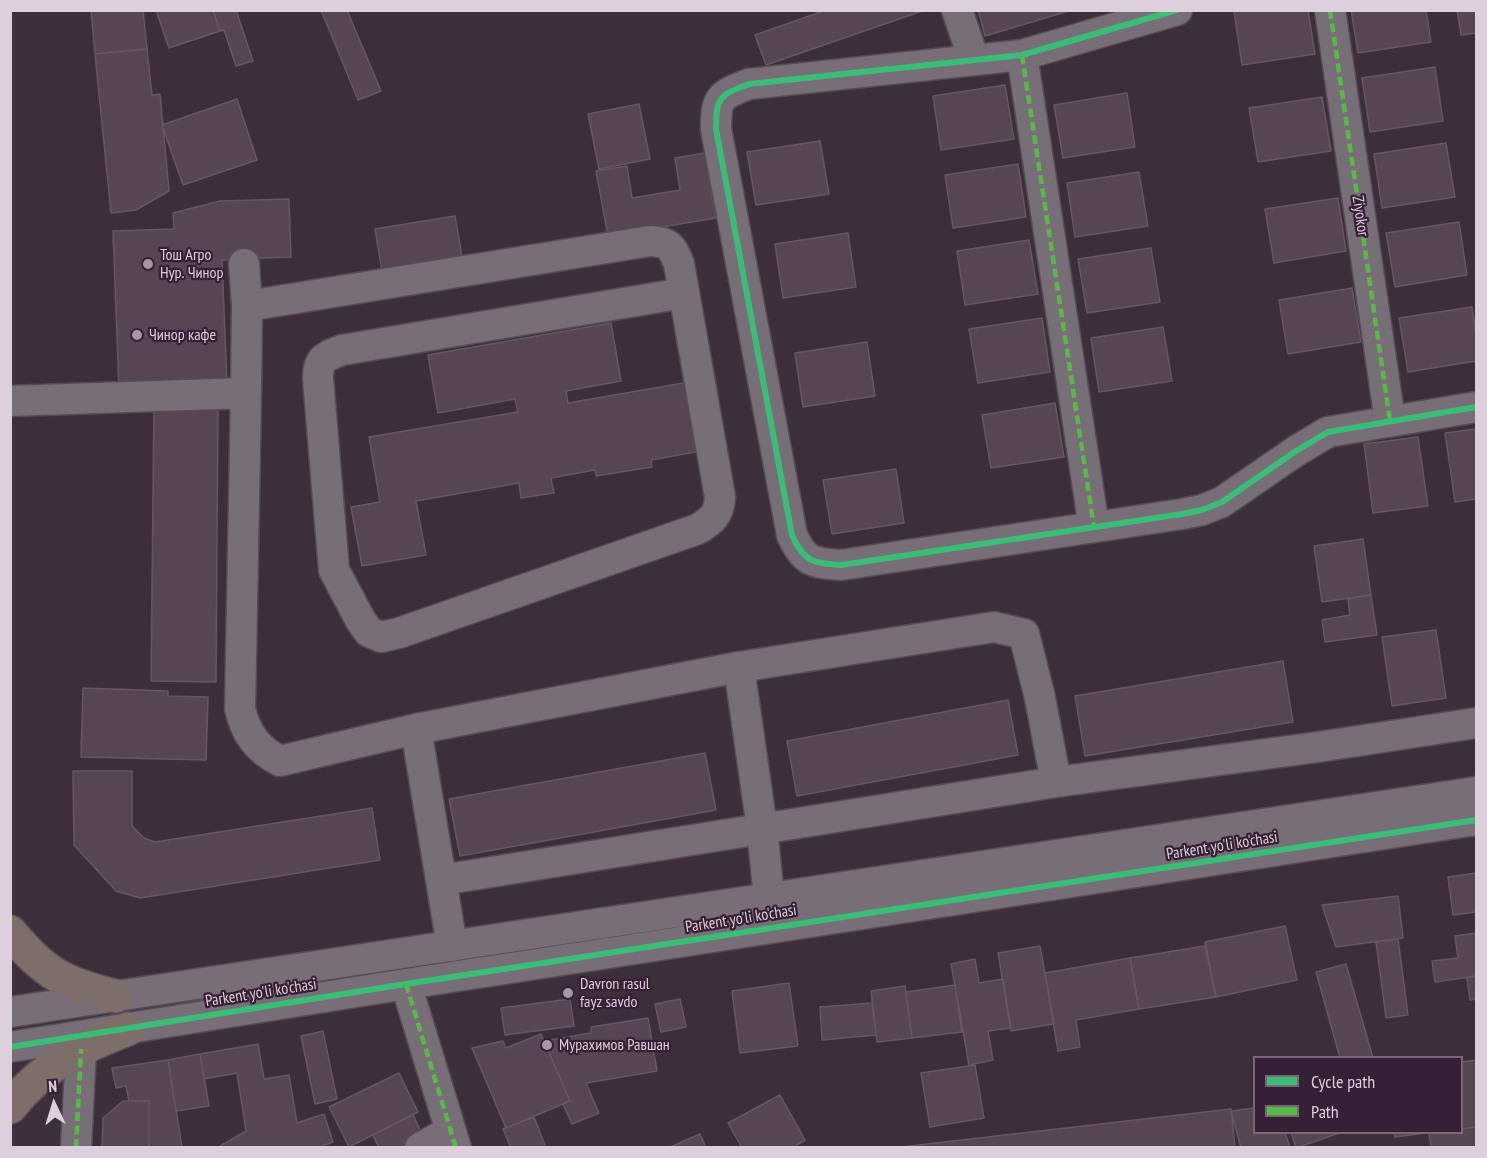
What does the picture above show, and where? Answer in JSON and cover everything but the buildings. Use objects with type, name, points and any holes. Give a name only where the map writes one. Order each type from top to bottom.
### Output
[{"type":"highway","points":[[10,932],[28,953],[52,974],[81,988],[115,996]]},
{"type":"highway","points":[[10,1107],[39,1075],[60,1060],[81,1048],[128,1029]]},
{"type":"street","points":[[957,10],[974,60]]},
{"type":"street","points":[[1177,10],[1023,55],[749,84],[726,93],[716,108],[716,129],[792,535],[800,552],[816,563],[840,565],[1202,510],[1222,502],[1328,432],[1476,407]]},
{"type":"street","name":"Ziyokor","points":[[1330,10],[1390,421]]},
{"type":"street","points":[[1023,55],[1094,527]]},
{"type":"street","points":[[247,306],[650,241],[662,242],[674,249],[679,264],[720,497],[720,510],[712,521],[698,529],[399,633],[381,637],[369,632],[361,621],[334,570],[318,378],[318,366],[325,356],[342,350],[684,293]]},
{"type":"street","points":[[244,264],[247,306],[240,709],[244,725],[253,741],[265,753],[280,761],[416,729],[739,667],[994,627],[1024,634],[1040,698],[1056,783]]},
{"type":"street","points":[[10,401],[246,393]]},
{"type":"street","points":[[739,667],[762,828],[769,898]]},
{"type":"street","points":[[441,880],[1056,783],[1476,723]]},
{"type":"street","points":[[416,729],[452,945]]},
{"type":"street","name":"Parkent yo'li ko'chasi","points":[[10,1012],[1476,792]]},
{"type":"street","name":"Parkent yo'li ko'chasi","points":[[10,1047],[1476,820]]},
{"type":"street","points":[[406,984],[453,1139],[420,1148]]},
{"type":"street","points":[[76,1148],[81,1048]]},
{"type":"marked path","points":[[1330,10],[1390,421]]},
{"type":"marked path","points":[[1022,55],[1094,527]]},
{"type":"marked path","points":[[406,984],[456,1148]]},
{"type":"marked path","points":[[76,1148],[81,1049]]},
{"type":"cycle path","points":[[1177,10],[1022,55],[749,84],[732,91],[722,99],[717,110],[716,129],[792,535],[801,551],[816,562],[841,565],[1202,510],[1222,502],[1328,432],[1476,407]]},
{"type":"cycle path","points":[[10,1047],[1476,820]]},
{"type":"place","name":"Тош Агро Нур. Чинор","points":[[148,264]]},
{"type":"place","name":"Чинор кафе","points":[[137,335]]},
{"type":"place","name":"Davron rasul fayz savdo","points":[[568,993]]},
{"type":"place","name":"Мурахимов Равшан","points":[[547,1045]]}]
